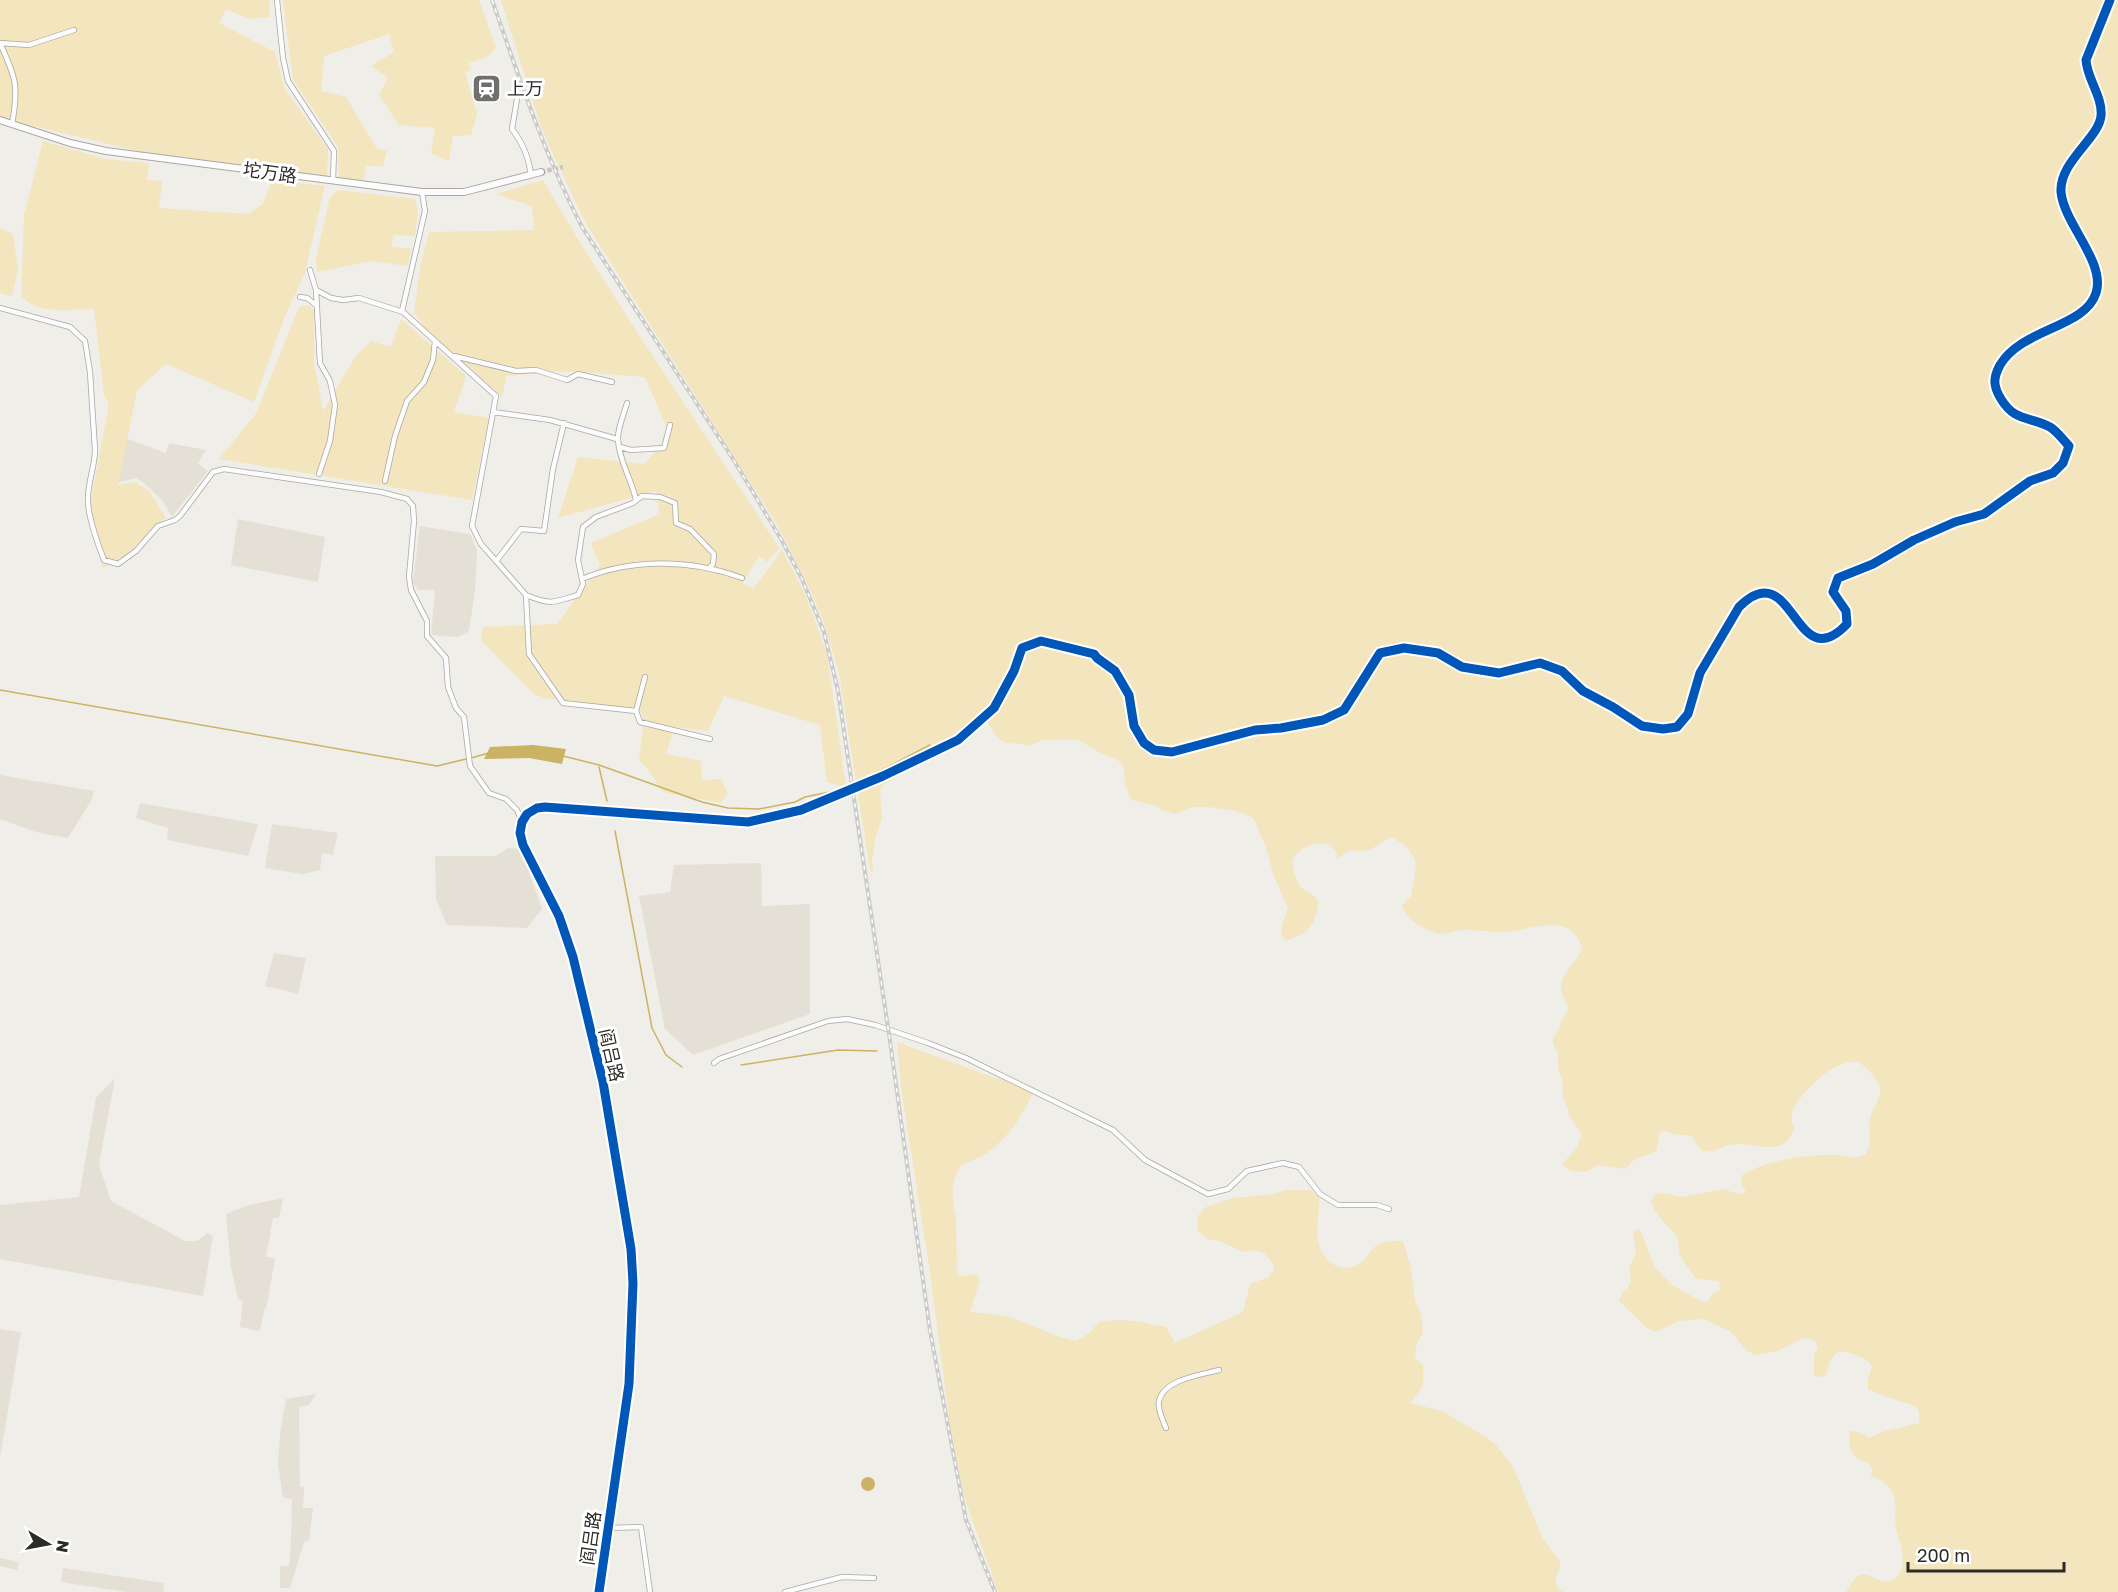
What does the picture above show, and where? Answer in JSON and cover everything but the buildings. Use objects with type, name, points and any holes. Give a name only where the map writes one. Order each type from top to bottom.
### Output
[{"type":"main road","name":"坨万路","points":[[0,120],[70,143],[106,151],[422,192],[464,192],[541,172]]},
{"type":"street","points":[[277,0],[283,58],[288,81],[334,151],[333,180]]},
{"type":"street","points":[[860,786],[958,740],[994,708],[1014,671],[1022,648],[1041,641],[1094,654],[1114,671],[1129,694],[1134,726],[1144,743],[1154,750],[1172,752],[1255,730],[1281,728],[1323,720],[1344,710],[1380,653],[1404,648],[1438,653],[1462,667],[1499,673],[1540,663],[1562,671],[1583,691],[1642,726],[1663,729],[1677,727],[1688,714],[1700,673],[1738,607],[1746,600],[1755,595],[1774,595],[1783,601],[1806,633],[1825,638],[1837,634],[1847,624],[1846,611],[1833,592],[1838,578],[1873,564],[1914,540],[1955,522],[1984,514],[2030,481],[2053,473],[2063,463],[2069,446],[2051,428],[2010,412],[1994,386],[1995,376],[2008,353],[2016,346],[2082,312],[2093,301],[2097,291],[2098,280],[2094,267],[2069,217],[2061,190],[2069,166],[2097,128],[2101,118],[2101,109],[2086,60],[2110,0]]},
{"type":"street","points":[[12,124],[17,98],[16,80],[0,43],[29,45],[74,30]]},
{"type":"street","points":[[517,99],[512,129],[520,140],[531,175]]},
{"type":"street","points":[[403,312],[425,211],[422,192]]},
{"type":"street","points":[[310,270],[316,290],[320,363],[330,381],[335,405],[330,441],[319,474]]},
{"type":"street","points":[[316,290],[331,297],[343,300],[359,298],[403,312],[496,396],[472,526],[482,544],[526,595],[555,603],[578,595],[581,591],[582,579],[578,560],[583,527],[596,517],[633,503],[642,496],[660,498],[675,504],[676,523],[690,529],[710,547],[714,554],[710,568]]},
{"type":"street","points":[[300,297],[308,298],[316,305]]},
{"type":"street","points":[[0,308],[70,327],[85,341],[90,372],[95,450],[87,501],[104,560],[118,564],[136,551],[158,526],[180,516],[213,472],[224,469],[381,492],[407,499],[413,506],[414,521],[409,577],[411,590],[427,621],[427,636],[446,658],[448,687],[456,708],[464,717],[470,766],[489,793],[506,799],[517,810],[522,822],[531,811],[545,807],[748,822],[801,810],[840,794]]},
{"type":"street","points":[[385,481],[395,436],[407,401],[424,382],[433,360],[435,341]]},
{"type":"street","points":[[452,356],[516,371],[536,370],[567,380],[578,374],[612,382]]},
{"type":"street","points":[[627,403],[617,439],[636,500]]},
{"type":"street","points":[[494,412],[564,423],[617,439]]},
{"type":"street","points":[[497,560],[521,529],[544,531],[553,469],[564,423]]},
{"type":"street","points":[[620,447],[631,450],[664,448],[670,425]]},
{"type":"street","points":[[582,579],[606,569],[677,563],[710,568],[742,578]]},
{"type":"street","points":[[526,595],[529,654],[563,703],[636,711]]},
{"type":"street","points":[[645,677],[636,711],[639,722],[710,739]]},
{"type":"street","name":"阎吕路","points":[[522,822],[520,832],[523,845],[559,916],[573,957],[603,1082],[631,1249],[633,1283],[630,1373],[599,1592]]},
{"type":"street","points":[[714,1063],[719,1059],[828,1022],[847,1019],[875,1025],[928,1042],[1048,1097],[1113,1130],[1145,1160],[1208,1194],[1228,1189],[1247,1171],[1282,1163],[1299,1167],[1320,1194],[1338,1205],[1377,1205],[1389,1209]]},
{"type":"street","points":[[1166,1428],[1158,1403],[1164,1390],[1179,1382],[1219,1370]]},
{"type":"street","points":[[608,1528],[640,1527],[650,1592]]},
{"type":"street","points":[[785,1592],[842,1577],[874,1578]]},
{"type":"shaded area","points":[[0,0],[269,0],[270,17],[249,19],[226,9],[219,23],[275,52],[285,90],[328,149],[327,177],[138,151],[0,118]]},
{"type":"shaded area","points":[[283,0],[479,0],[496,48],[489,56],[469,63],[471,70],[465,72],[477,114],[471,135],[453,136],[449,161],[431,153],[435,128],[399,125],[379,95],[388,78],[371,66],[394,52],[389,34],[324,56],[321,91],[346,97],[377,149],[387,151],[383,166],[366,166],[363,183],[339,179],[338,147],[293,80]]},
{"type":"shaded area","points":[[501,0],[2118,0],[2118,1592],[1846,1592],[1854,1580],[1862,1575],[1886,1581],[1891,1580],[1900,1572],[1903,1559],[1896,1528],[1894,1495],[1888,1485],[1870,1475],[1873,1471],[1870,1465],[1853,1455],[1849,1430],[1869,1438],[1882,1432],[1919,1423],[1917,1408],[1868,1389],[1872,1366],[1865,1359],[1856,1355],[1838,1351],[1830,1361],[1825,1377],[1814,1376],[1814,1355],[1818,1347],[1814,1340],[1804,1338],[1777,1351],[1756,1355],[1747,1351],[1730,1331],[1703,1319],[1679,1321],[1656,1332],[1647,1328],[1619,1301],[1631,1280],[1629,1269],[1636,1253],[1633,1232],[1640,1229],[1655,1268],[1671,1284],[1702,1302],[1708,1301],[1712,1294],[1720,1290],[1719,1281],[1696,1279],[1680,1256],[1677,1237],[1657,1214],[1651,1202],[1654,1195],[1663,1193],[1682,1197],[1723,1189],[1738,1194],[1746,1192],[1741,1176],[1773,1162],[1809,1156],[1853,1157],[1866,1154],[1870,1140],[1870,1119],[1880,1089],[1875,1078],[1860,1064],[1848,1062],[1839,1065],[1811,1086],[1793,1110],[1791,1117],[1794,1128],[1789,1138],[1783,1144],[1775,1147],[1738,1144],[1714,1151],[1702,1151],[1693,1137],[1665,1131],[1660,1133],[1656,1151],[1638,1158],[1626,1169],[1597,1165],[1587,1172],[1570,1170],[1563,1163],[1576,1149],[1582,1134],[1570,1117],[1563,1096],[1562,1079],[1558,1068],[1558,1052],[1553,1044],[1553,1037],[1560,1029],[1560,1024],[1568,1010],[1561,991],[1561,983],[1582,951],[1572,931],[1553,925],[1509,932],[1463,930],[1442,934],[1426,929],[1406,914],[1402,905],[1411,896],[1416,867],[1415,859],[1407,847],[1392,837],[1369,850],[1350,850],[1337,859],[1336,851],[1329,844],[1312,845],[1299,852],[1292,861],[1297,880],[1303,889],[1319,902],[1310,928],[1301,935],[1286,941],[1281,929],[1288,908],[1274,876],[1264,841],[1252,817],[1236,811],[1209,807],[1192,807],[1176,814],[1161,810],[1154,805],[1131,800],[1125,783],[1124,768],[1119,761],[1079,740],[1044,740],[1027,746],[1005,742],[995,734],[986,719],[965,737],[882,786],[880,792],[882,818],[872,859],[873,874],[870,869],[839,673],[823,620],[778,526],[584,220],[540,124]]},
{"type":"shaded area","points":[[43,141],[105,159],[149,163],[147,180],[162,181],[159,208],[248,214],[263,204],[272,180],[325,186],[305,273],[285,316],[254,402],[166,364],[137,390],[118,485],[135,482],[149,491],[166,518],[129,552],[113,564],[103,568],[98,538],[89,511],[109,404],[104,395],[94,309],[46,309],[28,302],[21,296],[24,215]]},
{"type":"shaded area","points":[[543,180],[629,319],[779,548],[767,562],[759,556],[743,583],[753,589],[782,550],[804,592],[827,653],[846,787],[827,782],[820,725],[724,696],[708,731],[674,727],[666,754],[701,761],[702,780],[721,779],[728,794],[720,803],[663,792],[639,760],[644,719],[640,711],[545,698],[534,694],[481,640],[483,627],[557,624],[600,565],[591,543],[660,514],[655,491],[558,518],[578,457],[644,464],[670,435],[645,377],[568,371],[506,376],[502,397],[424,327],[414,312],[420,268],[429,232],[534,230],[532,206],[496,194]]},
{"type":"shaded area","points":[[338,190],[415,199],[418,210],[415,236],[394,235],[391,246],[412,249],[407,266],[372,261],[317,272],[316,259],[330,197]]},
{"type":"shaded area","points":[[0,228],[13,234],[18,270],[12,296],[0,293]]},
{"type":"shaded area","points":[[309,305],[314,310],[314,361],[323,411],[356,356],[371,341],[391,347],[401,319],[466,376],[454,412],[489,418],[472,500],[219,459],[255,415],[299,307]]},
{"type":"shaded area","points":[[125,438],[166,453],[169,443],[206,450],[198,464],[208,471],[172,517],[163,501],[136,478],[116,483]]},
{"type":"shaded area","points":[[238,519],[325,537],[318,582],[231,565]]},
{"type":"shaded area","points":[[420,526],[470,534],[477,551],[475,591],[469,631],[458,637],[431,635],[435,590],[418,590],[413,582]]},
{"type":"shaded area","points":[[533,745],[566,749],[562,764],[529,758],[484,759],[490,747]]},
{"type":"shaded area","points":[[0,775],[94,791],[92,799],[68,838],[36,832],[0,819]]},
{"type":"shaded area","points":[[140,803],[258,824],[248,856],[167,840],[168,828],[136,818]]},
{"type":"shaded area","points":[[272,824],[338,833],[333,855],[322,853],[320,870],[303,874],[265,868]]},
{"type":"shaded area","points":[[508,848],[521,849],[542,909],[527,928],[447,925],[436,899],[435,856],[496,856]]},
{"type":"shaded area","points":[[761,863],[762,906],[810,904],[810,1014],[693,1055],[665,1029],[639,896],[670,892],[674,865]]},
{"type":"shaded area","points":[[274,953],[306,958],[298,994],[265,986]]},
{"type":"shaded area","points":[[897,1042],[998,1079],[1003,1074],[1036,1088],[1007,1135],[988,1152],[964,1164],[956,1174],[953,1203],[956,1216],[957,1275],[976,1274],[980,1280],[970,1312],[1013,1318],[1076,1341],[1089,1333],[1099,1322],[1117,1320],[1141,1322],[1165,1326],[1175,1343],[1243,1312],[1250,1284],[1269,1277],[1274,1270],[1273,1263],[1264,1253],[1255,1250],[1243,1252],[1222,1242],[1207,1239],[1198,1231],[1197,1217],[1206,1207],[1233,1198],[1274,1194],[1286,1190],[1311,1190],[1319,1197],[1317,1228],[1319,1246],[1326,1258],[1336,1266],[1343,1268],[1360,1263],[1379,1244],[1403,1241],[1411,1268],[1415,1300],[1421,1315],[1423,1333],[1417,1342],[1415,1358],[1423,1365],[1423,1386],[1410,1403],[1444,1412],[1496,1445],[1514,1469],[1543,1539],[1560,1561],[1555,1580],[1557,1587],[1563,1592],[998,1592],[964,1496],[949,1418],[930,1272],[902,1094]]},
{"type":"shaded area","points":[[115,1078],[99,1165],[111,1201],[185,1241],[197,1241],[207,1233],[213,1236],[203,1296],[0,1259],[0,1205],[79,1197],[96,1098]]},
{"type":"shaded area","points":[[283,1198],[279,1218],[273,1218],[266,1257],[275,1258],[260,1331],[240,1327],[243,1301],[238,1299],[231,1267],[226,1214],[246,1206]]},
{"type":"shaded area","points":[[0,1329],[21,1332],[0,1458]]},
{"type":"shaded area","points":[[316,1394],[309,1405],[299,1407],[300,1486],[304,1488],[303,1508],[313,1508],[309,1541],[304,1542],[290,1588],[280,1588],[280,1566],[289,1566],[291,1541],[292,1500],[283,1497],[278,1464],[286,1399]]},
{"type":"shaded area","points":[[868,1477],[873,1479],[875,1484],[873,1489],[868,1491],[863,1489],[861,1484],[863,1479]]},
{"type":"shaded area","points":[[0,1558],[19,1562],[17,1570],[0,1566]]},
{"type":"shaded area","points":[[63,1568],[164,1583],[163,1592],[126,1592],[61,1582]]},
{"type":"waterway","points":[[0,690],[437,766],[466,759]]},
{"type":"waterway","points":[[859,782],[930,745]]},
{"type":"waterway","points":[[471,758],[489,753]]},
{"type":"waterway","points":[[563,756],[599,765],[702,802],[728,808],[759,809],[839,790]]},
{"type":"waterway","points":[[599,767],[607,801]]},
{"type":"waterway","points":[[615,831],[652,1028],[666,1055],[682,1067]]},
{"type":"waterway","points":[[741,1065],[838,1050],[877,1051]]},
{"type":"tunnel","points":[[541,172],[563,167]]},
{"type":"tunnel","points":[[840,794],[860,786]]},
{"type":"railway","points":[[492,0],[544,143],[582,227],[733,459],[781,539],[802,579],[824,632],[838,691],[930,1331],[966,1520],[995,1592]]},
{"type":"cycle path","points":[[599,1592],[629,1384],[633,1283],[631,1249],[603,1082],[573,957],[559,916],[523,845],[520,833],[522,822],[527,814],[537,808],[545,807],[748,822],[801,810],[883,776],[958,740],[994,708],[1014,671],[1022,648],[1041,641],[1094,654],[1115,671],[1129,695],[1134,726],[1144,743],[1154,750],[1172,752],[1255,730],[1281,728],[1323,720],[1344,710],[1380,653],[1404,648],[1438,653],[1462,667],[1499,673],[1540,663],[1562,671],[1583,691],[1642,726],[1663,729],[1677,727],[1688,714],[1700,673],[1739,607],[1757,594],[1772,594],[1783,603],[1804,629],[1816,637],[1829,637],[1847,624],[1846,611],[1833,592],[1838,578],[1873,564],[1914,540],[1955,522],[1984,514],[2030,481],[2053,473],[2063,463],[2069,446],[2050,427],[2012,412],[1998,394],[1995,378],[2000,365],[2010,353],[2037,335],[2079,314],[2090,305],[2096,293],[2095,269],[2069,217],[2061,192],[2066,171],[2099,124],[2100,102],[2086,60],[2110,0]]},
{"type":"place","name":"上万","points":[[486,88]]}]
